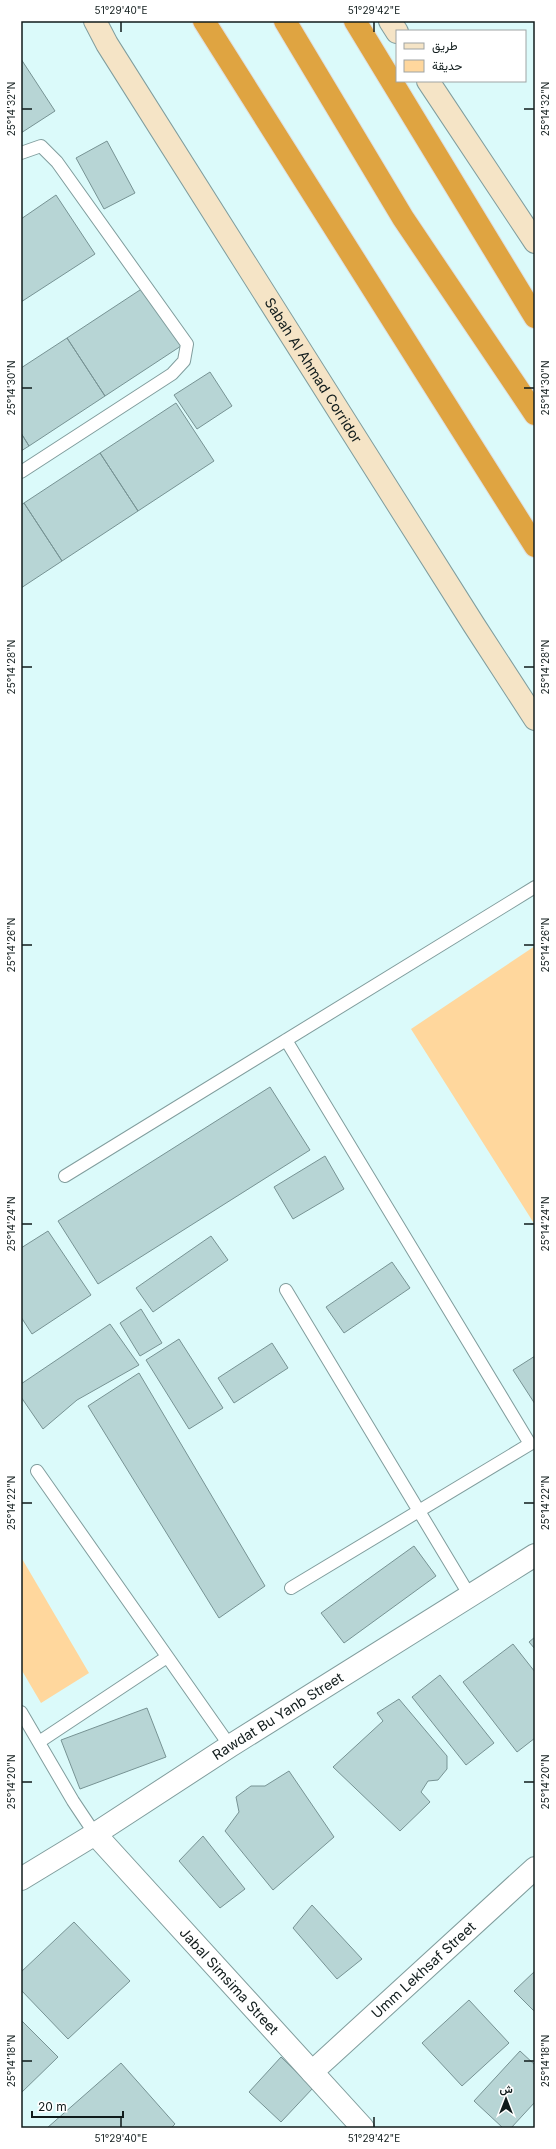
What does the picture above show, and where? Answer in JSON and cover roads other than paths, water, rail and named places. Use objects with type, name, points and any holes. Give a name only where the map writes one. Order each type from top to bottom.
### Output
[{"type":"highway","points":[[204,21],[535,546]]},
{"type":"highway","points":[[284,21],[403,218],[535,414]]},
{"type":"highway","points":[[354,21],[535,317]]},
{"type":"street","name":"Sabah Al Ahmad Corridor","points":[[95,21],[107,44],[535,719]]},
{"type":"street","points":[[390,21],[396,30]]},
{"type":"street","points":[[429,82],[535,242]]},
{"type":"street","name":"Rawdat Bu Yanb Street","points":[[21,1879],[95,1834],[230,1746],[535,1555]]},
{"type":"street","name":"Jabal Simsima Street","points":[[95,1834],[363,2128]]},
{"type":"street","name":"Umm Lekhsaf Street","points":[[312,2072],[535,1868]]},
{"type":"lane","points":[[21,153],[41,146],[57,162],[187,344],[184,360],[172,374],[21,472]]},
{"type":"lane","points":[[65,1176],[535,887]]},
{"type":"lane","points":[[286,1040],[530,1444],[292,1588]]},
{"type":"lane","points":[[286,1290],[470,1596]]},
{"type":"lane","points":[[37,1471],[230,1746]]},
{"type":"lane","points":[[39,1742],[167,1657]]},
{"type":"lane","points":[[21,1712],[73,1801],[95,1834]]}]
